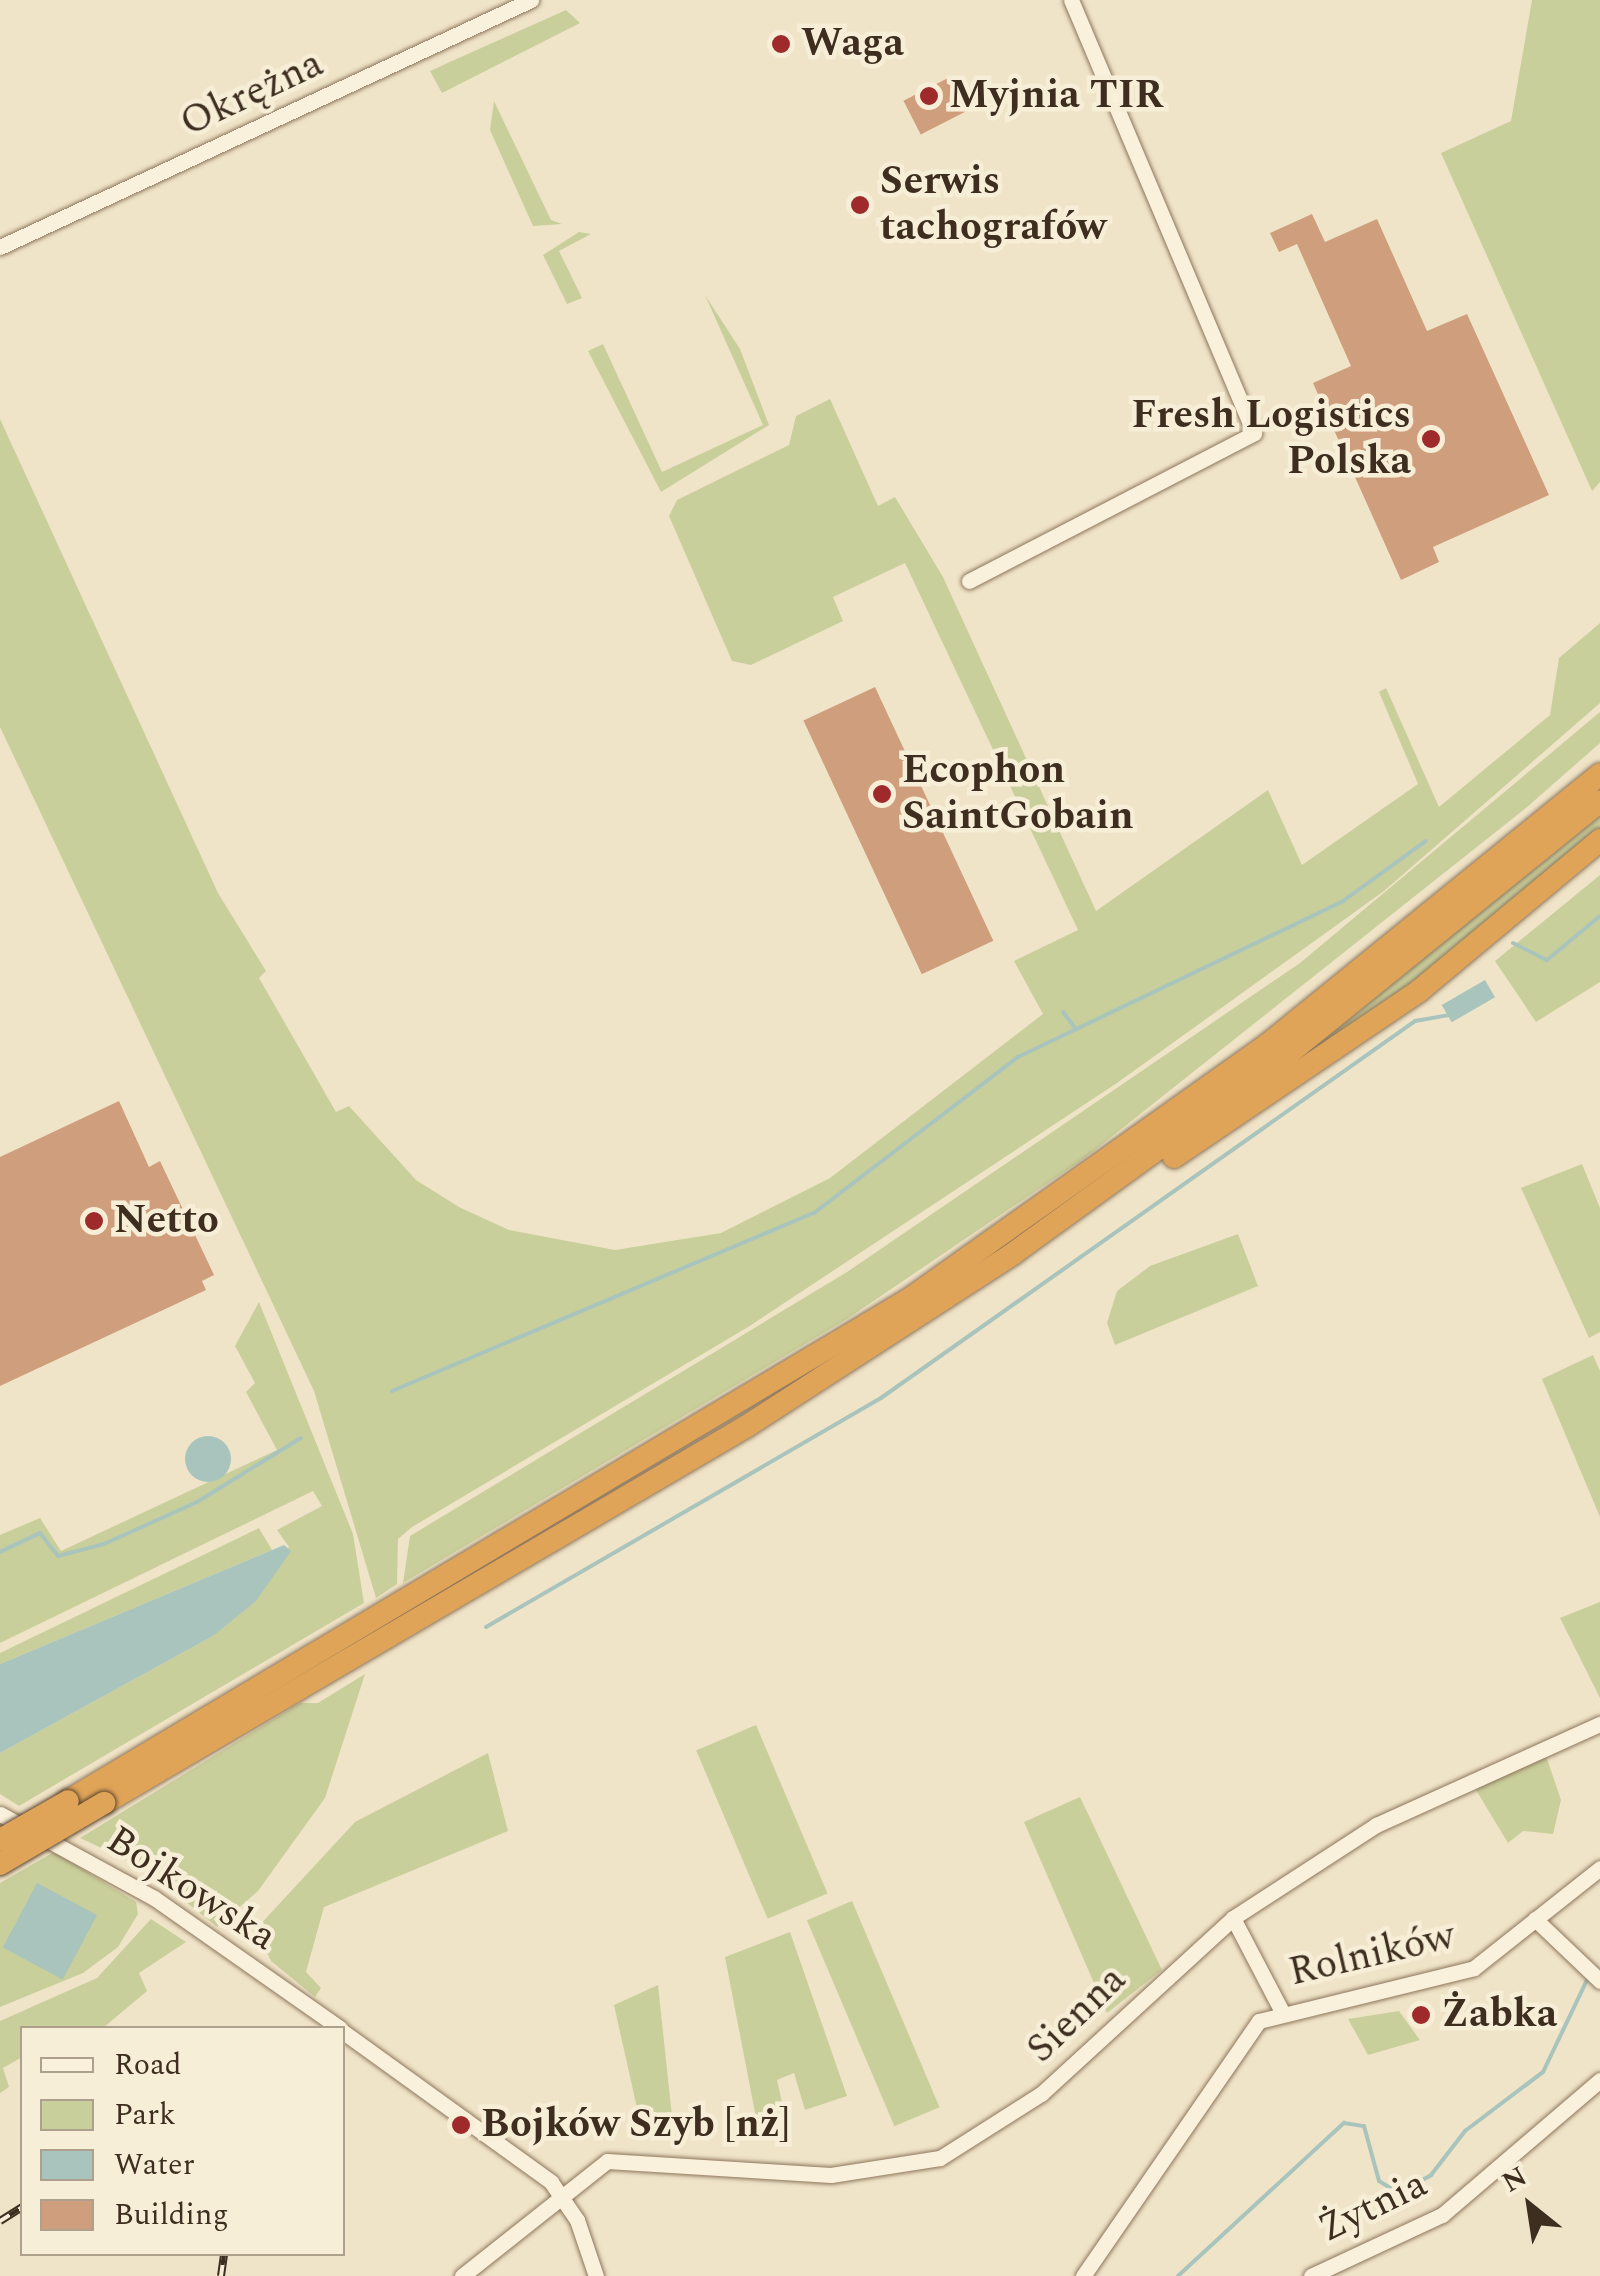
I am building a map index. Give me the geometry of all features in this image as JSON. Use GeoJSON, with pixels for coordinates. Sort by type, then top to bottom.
{"type":"FeatureCollection","features":[{"type":"Feature","properties":{"kind":"highway"},"geometry":{"type":"LineString","coordinates":[[0,1840],[769,1389],[1080,1183],[1560,810],[1600,772]]}},
{"type":"Feature","properties":{"kind":"highway"},"geometry":{"type":"LineString","coordinates":[[0,1864],[793,1398],[1064,1218],[1384,980],[1600,801]]}},
{"type":"Feature","properties":{"kind":"highway"},"geometry":{"type":"LineString","coordinates":[[1064,1218],[1129,1188],[1362,1033],[1600,840]]}},
{"type":"Feature","properties":{"kind":"highway"},"geometry":{"type":"LineString","coordinates":[[1572,864],[1600,850]]}},
{"type":"Feature","properties":{"kind":"street","name":"Okrężna"},"geometry":{"type":"LineString","coordinates":[[0,247],[531,0]]}},
{"type":"Feature","properties":{"kind":"street"},"geometry":{"type":"LineString","coordinates":[[969,580],[1254,433],[1071,0]]}},
{"type":"Feature","properties":{"kind":"street","name":"Sienna"},"geometry":{"type":"LineString","coordinates":[[462,2276],[566,2201],[595,2166],[639,2159],[831,2175],[924,2165],[1041,2094],[1229,1921],[1376,1825],[1600,1724]]}},
{"type":"Feature","properties":{"kind":"street","name":"Bojkowska"},"geometry":{"type":"LineString","coordinates":[[0,1814],[154,1898],[335,2026]]}},
{"type":"Feature","properties":{"kind":"street","name":"Rolników"},"geometry":{"type":"LineString","coordinates":[[1083,2276],[1241,2038],[1281,2010],[1474,1968],[1600,1868]]}},
{"type":"Feature","properties":{"kind":"street"},"geometry":{"type":"LineString","coordinates":[[1536,1919],[1594,1976]]}},
{"type":"Feature","properties":{"kind":"street"},"geometry":{"type":"LineString","coordinates":[[1229,1921],[1281,2010]]}},
{"type":"Feature","properties":{"kind":"street","name":"Bojkowska"},"geometry":{"type":"LineString","coordinates":[[345,2033],[566,2201]]}},
{"type":"Feature","properties":{"kind":"street","name":"Żytnia"},"geometry":{"type":"LineString","coordinates":[[1311,2276],[1442,2216],[1600,2080]]}},
{"type":"Feature","properties":{"kind":"street"},"geometry":{"type":"LineString","coordinates":[[566,2201],[596,2276]]}},
{"type":"Feature","properties":{"kind":"green space"},"geometry":{"type":"Polygon","coordinates":[[[1532,0],[1600,0],[1600,482],[1592,491],[1441,153],[1511,121],[1532,0]]]}},
{"type":"Feature","properties":{"kind":"green space"},"geometry":{"type":"Polygon","coordinates":[[[566,10],[580,23],[442,93],[430,71],[566,10]]]}},
{"type":"Feature","properties":{"kind":"green space"},"geometry":{"type":"Polygon","coordinates":[[[494,101],[551,220],[562,224],[533,226],[490,130],[494,101]]]}},
{"type":"Feature","properties":{"kind":"green space"},"geometry":{"type":"Polygon","coordinates":[[[579,232],[591,234],[559,251],[582,298],[567,304],[543,255],[579,232]]]}},
{"type":"Feature","properties":{"kind":"green space"},"geometry":{"type":"Polygon","coordinates":[[[705,295],[740,349],[769,425],[661,492],[588,351],[603,344],[662,472],[763,425],[705,295]]]}},
{"type":"Feature","properties":{"kind":"green space"},"geometry":{"type":"Polygon","coordinates":[[[830,399],[878,506],[895,497],[943,577],[1096,911],[1268,790],[1302,865],[1418,784],[1379,692],[1386,688],[1439,807],[1550,715],[1559,658],[1600,623],[1600,703],[1384,891],[1117,1083],[748,1327],[412,1527],[398,1539],[397,1584],[376,1598],[314,1391],[0,727],[0,419],[218,893],[266,971],[259,978],[336,1112],[349,1106],[416,1180],[459,1207],[509,1230],[615,1250],[721,1233],[830,1178],[1043,1014],[1014,961],[1078,930],[905,563],[833,597],[843,621],[751,665],[732,661],[669,516],[677,500],[789,445],[796,416],[830,399]]]}},
{"type":"Feature","properties":{"kind":"green space"},"geometry":{"type":"Polygon","coordinates":[[[1600,712],[1600,743],[1526,808],[1086,1157],[847,1319],[403,1583],[410,1536],[847,1272],[1300,963],[1600,712]]]}},
{"type":"Feature","properties":{"kind":"green space"},"geometry":{"type":"Polygon","coordinates":[[[1600,816],[1600,832],[1430,973],[1282,1073],[1600,816]]]}},
{"type":"Feature","properties":{"kind":"green space"},"geometry":{"type":"Polygon","coordinates":[[[1600,875],[1600,982],[1536,1022],[1495,961],[1600,875]]]}},
{"type":"Feature","properties":{"kind":"green space"},"geometry":{"type":"Polygon","coordinates":[[[1582,1164],[1600,1208],[1600,1332],[1589,1338],[1521,1188],[1582,1164]]]}},
{"type":"Feature","properties":{"kind":"green space"},"geometry":{"type":"Polygon","coordinates":[[[1238,1234],[1258,1286],[1115,1345],[1107,1323],[1117,1291],[1150,1266],[1238,1234]]]}},
{"type":"Feature","properties":{"kind":"green space"},"geometry":{"type":"Polygon","coordinates":[[[259,1302],[353,1534],[364,1603],[19,1806],[0,1794],[0,1753],[213,1636],[289,1547],[277,1530],[322,1506],[313,1491],[0,1643],[0,1535],[40,1518],[61,1551],[277,1450],[246,1392],[255,1383],[235,1346],[259,1302]]]}},
{"type":"Feature","properties":{"kind":"green space"},"geometry":{"type":"Polygon","coordinates":[[[1593,1355],[1600,1371],[1600,1517],[1542,1379],[1593,1355]]]}},
{"type":"Feature","properties":{"kind":"green space"},"geometry":{"type":"Polygon","coordinates":[[[259,1528],[272,1550],[0,1664],[0,1653],[259,1528]]]}},
{"type":"Feature","properties":{"kind":"green space"},"geometry":{"type":"Polygon","coordinates":[[[1600,1602],[1600,1698],[1560,1618],[1600,1602]]]}},
{"type":"Feature","properties":{"kind":"green space"},"geometry":{"type":"Polygon","coordinates":[[[365,1674],[325,1798],[258,1891],[217,1927],[144,1868],[80,1838],[300,1703],[318,1703],[365,1674]]]}},
{"type":"Feature","properties":{"kind":"green space"},"geometry":{"type":"Polygon","coordinates":[[[756,1725],[828,1893],[768,1919],[696,1750],[756,1725]]]}},
{"type":"Feature","properties":{"kind":"green space"},"geometry":{"type":"Polygon","coordinates":[[[488,1753],[508,1831],[324,1907],[306,1972],[321,1988],[315,1997],[271,1961],[256,1929],[355,1822],[488,1753]]]}},
{"type":"Feature","properties":{"kind":"green space"},"geometry":{"type":"Polygon","coordinates":[[[1545,1753],[1561,1800],[1553,1834],[1523,1831],[1508,1843],[1473,1785],[1545,1753]]]}},
{"type":"Feature","properties":{"kind":"green space"},"geometry":{"type":"Polygon","coordinates":[[[1080,1797],[1162,1970],[1107,2013],[1024,1822],[1080,1797]]]}},
{"type":"Feature","properties":{"kind":"green space"},"geometry":{"type":"Polygon","coordinates":[[[54,1852],[136,1902],[138,1914],[118,1947],[83,1973],[0,2007],[0,1883],[54,1852]]]}},
{"type":"Feature","properties":{"kind":"green space"},"geometry":{"type":"Polygon","coordinates":[[[852,1901],[940,2107],[894,2126],[807,1920],[852,1901]]]}},
{"type":"Feature","properties":{"kind":"green space"},"geometry":{"type":"Polygon","coordinates":[[[151,1919],[186,1942],[139,1973],[147,1991],[105,2026],[20,2026],[20,2058],[3,2068],[9,2087],[0,2093],[0,2021],[97,1978],[151,1919]]]}},
{"type":"Feature","properties":{"kind":"green space"},"geometry":{"type":"Polygon","coordinates":[[[790,1932],[847,2096],[805,2110],[794,2073],[777,2080],[784,2111],[757,2123],[725,1957],[790,1932]]]}},
{"type":"Feature","properties":{"kind":"green space"},"geometry":{"type":"Polygon","coordinates":[[[658,1985],[672,2116],[639,2117],[614,2005],[658,1985]]]}},
{"type":"Feature","properties":{"kind":"green space"},"geometry":{"type":"Polygon","coordinates":[[[1399,2011],[1420,2040],[1368,2055],[1348,2019],[1399,2011]]]}},
{"type":"Feature","properties":{"kind":"water"},"geometry":{"type":"Polygon","coordinates":[[[1485,980],[1495,997],[1452,1022],[1442,1005],[1485,980]]]}},
{"type":"Feature","properties":{"kind":"water"},"geometry":{"type":"Polygon","coordinates":[[[208,1436],[224,1443],[231,1459],[224,1475],[208,1482],[192,1475],[185,1459],[192,1443],[208,1436]]]}},
{"type":"Feature","properties":{"kind":"water"},"geometry":{"type":"Polygon","coordinates":[[[284,1545],[291,1551],[256,1601],[213,1636],[0,1753],[0,1664],[284,1545]]]}},
{"type":"Feature","properties":{"kind":"water"},"geometry":{"type":"Polygon","coordinates":[[[37,1883],[97,1915],[63,1979],[3,1947],[37,1883]]]}},
{"type":"Feature","properties":{"kind":"building"},"geometry":{"type":"Polygon","coordinates":[[[948,78],[965,112],[921,135],[903,101],[948,78]]]}},
{"type":"Feature","properties":{"kind":"building","name":"Fresh Logistics Polska"},"geometry":{"type":"Polygon","coordinates":[[[1312,214],[1325,242],[1377,219],[1427,331],[1467,314],[1549,495],[1433,547],[1439,562],[1401,580],[1313,383],[1351,366],[1297,244],[1279,252],[1270,233],[1312,214]]]}},
{"type":"Feature","properties":{"kind":"building","name":"Ecophon SaintGobain"},"geometry":{"type":"Polygon","coordinates":[[[875,687],[993,941],[922,974],[803,720],[875,687]]]}},
{"type":"Feature","properties":{"kind":"building","name":"Netto"},"geometry":{"type":"Polygon","coordinates":[[[119,1101],[149,1167],[160,1161],[214,1275],[202,1281],[206,1290],[0,1386],[0,1157],[119,1101]]]}},
{"type":"Feature","properties":{"kind":"waterway"},"geometry":{"type":"LineString","coordinates":[[392,1391],[814,1213],[1018,1057],[1343,901],[1426,841]]}},
{"type":"Feature","properties":{"kind":"waterway"},"geometry":{"type":"LineString","coordinates":[[1513,943],[1547,960],[1600,916]]}},
{"type":"Feature","properties":{"kind":"waterway"},"geometry":{"type":"LineString","coordinates":[[1063,1012],[1075,1028]]}},
{"type":"Feature","properties":{"kind":"waterway"},"geometry":{"type":"LineString","coordinates":[[486,1627],[881,1398],[1415,1021],[1448,1015]]}},
{"type":"Feature","properties":{"kind":"waterway"},"geometry":{"type":"LineString","coordinates":[[0,1552],[40,1533],[58,1556],[104,1544],[197,1502],[301,1438]]}},
{"type":"Feature","properties":{"kind":"waterway"},"geometry":{"type":"LineString","coordinates":[[1178,2276],[1344,2123],[1364,2126],[1379,2181],[1399,2193],[1431,2175],[1465,2131],[1543,2072],[1588,1978]]}},
{"type":"Feature","properties":{"kind":"railway"},"geometry":{"type":"LineString","coordinates":[[0,2221],[20,2208]]}},
{"type":"Feature","properties":{"kind":"railway"},"geometry":{"type":"LineString","coordinates":[[221,2276],[224,2256]]}},
{"type":"Feature","properties":{"kind":"place","name":"Waga"},"geometry":{"type":"Point","coordinates":[781,44]}},
{"type":"Feature","properties":{"kind":"place","name":"Myjnia TIR"},"geometry":{"type":"Point","coordinates":[929,96]}},
{"type":"Feature","properties":{"kind":"place","name":"Serwis tachografów"},"geometry":{"type":"Point","coordinates":[860,205]}},
{"type":"Feature","properties":{"kind":"place","name":"Fresh Logistics Polska"},"geometry":{"type":"Point","coordinates":[1431,439]}},
{"type":"Feature","properties":{"kind":"place","name":"Ecophon SaintGobain"},"geometry":{"type":"Point","coordinates":[882,794]}},
{"type":"Feature","properties":{"kind":"place","name":"Netto"},"geometry":{"type":"Point","coordinates":[94,1221]}},
{"type":"Feature","properties":{"kind":"place","name":"Żabka"},"geometry":{"type":"Point","coordinates":[1421,2015]}},
{"type":"Feature","properties":{"kind":"place","name":"Bojków Szyb [nż]"},"geometry":{"type":"Point","coordinates":[461,2125]}}]}
